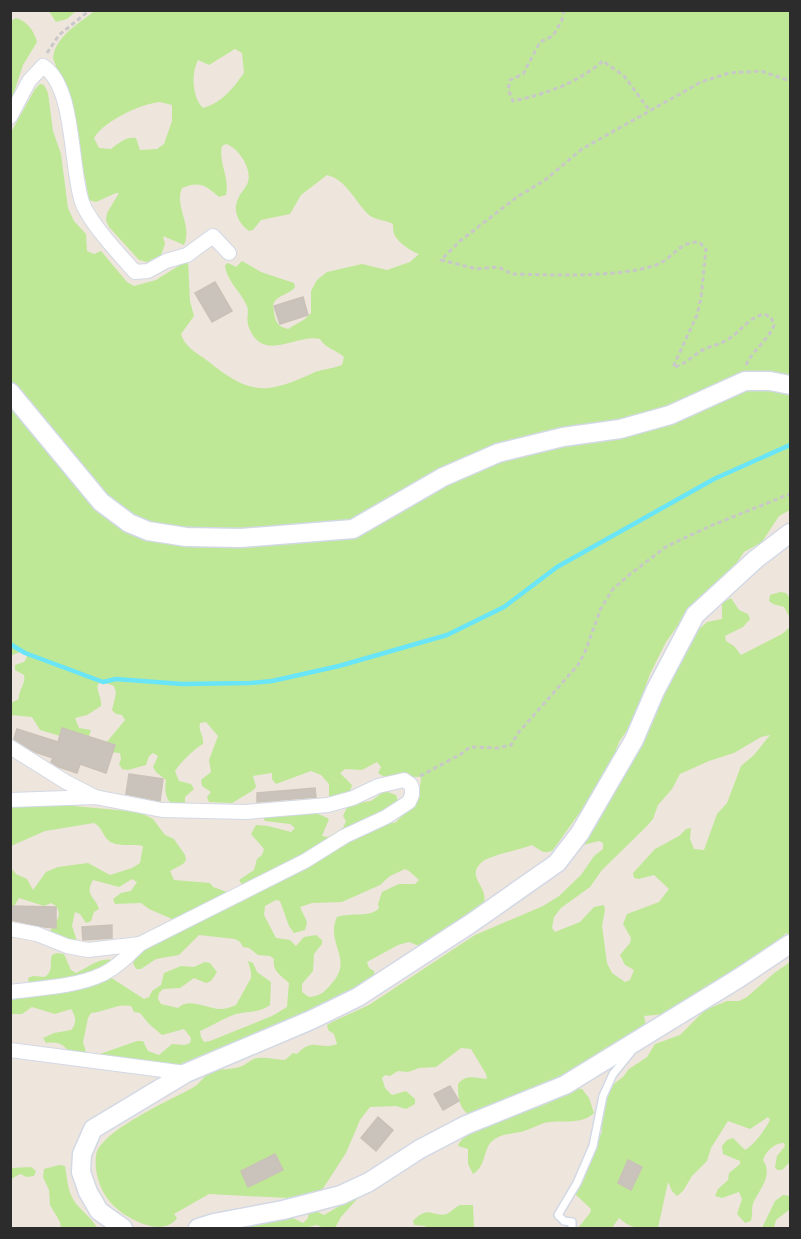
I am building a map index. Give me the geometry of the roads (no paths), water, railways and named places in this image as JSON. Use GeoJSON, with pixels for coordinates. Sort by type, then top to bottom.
{"type":"FeatureCollection","features":[{"type":"Feature","properties":{"kind":"street"},"geometry":{"type":"LineString","coordinates":[[10,117],[29,81],[43,66],[49,70],[66,103],[71,147],[82,203],[103,234],[135,272],[148,271],[166,261],[187,255],[213,236],[229,253]]}},
{"type":"Feature","properties":{"kind":"street"},"geometry":{"type":"LineString","coordinates":[[10,392],[101,502],[129,523],[148,531],[186,537],[241,538],[353,529],[443,477],[498,453],[563,437],[630,426],[670,415],[745,381],[770,381],[790,385]]}},
{"type":"Feature","properties":{"kind":"street"},"geometry":{"type":"LineString","coordinates":[[123,1228],[99,1211],[81,1172],[82,1154],[93,1129],[186,1073],[311,1020],[358,997],[470,924],[557,863],[580,833],[634,740],[655,691],[695,615],[756,559],[790,533]]}},
{"type":"Feature","properties":{"kind":"street"},"geometry":{"type":"LineString","coordinates":[[10,747],[66,782],[94,796]]}},
{"type":"Feature","properties":{"kind":"street"},"geometry":{"type":"LineString","coordinates":[[10,800],[94,796],[162,810],[246,812],[328,805],[353,798],[378,786],[404,780],[410,784],[412,795],[409,802],[386,817],[345,836],[304,861],[140,944],[120,963],[103,974],[65,985],[10,992]]}},
{"type":"Feature","properties":{"kind":"street"},"geometry":{"type":"LineString","coordinates":[[10,929],[37,934],[67,946],[88,950],[140,944]]}},
{"type":"Feature","properties":{"kind":"street"},"geometry":{"type":"LineString","coordinates":[[198,1228],[283,1210],[341,1194],[380,1175],[420,1149],[466,1125],[565,1085],[740,978],[790,944]]}},
{"type":"Feature","properties":{"kind":"street"},"geometry":{"type":"LineString","coordinates":[[10,1050],[186,1073]]}},
{"type":"Feature","properties":{"kind":"lane"},"geometry":{"type":"LineString","coordinates":[[572,1228],[572,1222],[564,1221],[558,1215],[577,1183],[593,1146],[603,1096],[613,1074],[643,1038]]}},
{"type":"Feature","properties":{"kind":"waterway"},"geometry":{"type":"LineString","coordinates":[[10,644],[25,653],[103,682],[116,679],[182,684],[250,683],[272,681],[339,666],[447,635],[504,607],[557,567],[714,479],[790,445]]}}]}
